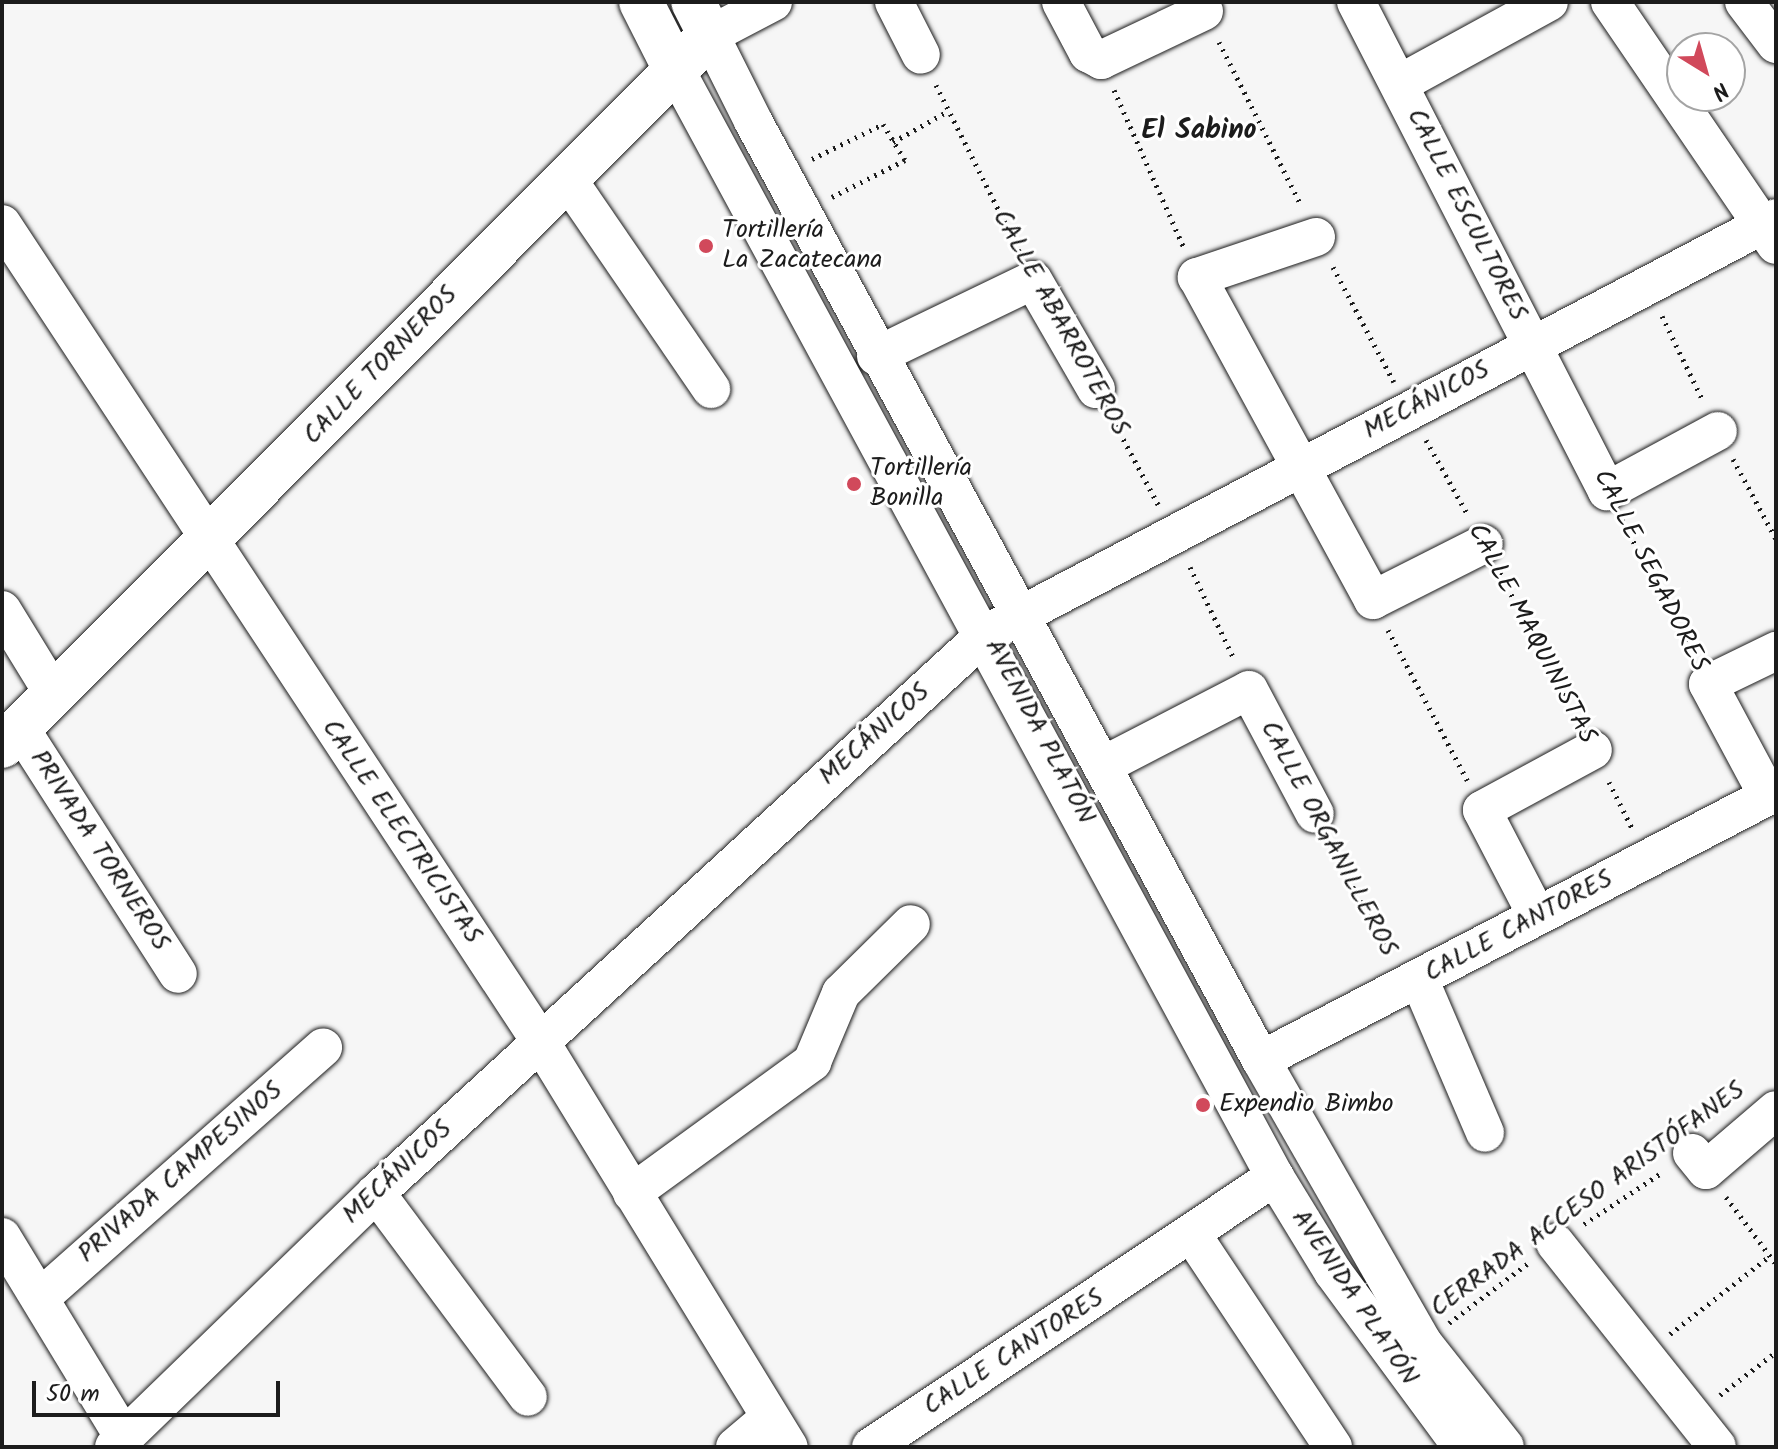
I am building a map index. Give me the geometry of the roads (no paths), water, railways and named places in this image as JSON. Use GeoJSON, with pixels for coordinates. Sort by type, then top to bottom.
{"type":"FeatureCollection","features":[{"type":"Feature","properties":{"kind":"street","name":"AVENIDA PLATÓN"},"geometry":{"type":"LineString","coordinates":[[641,2],[987,633],[1275,1177],[1333,1272],[1462,1447]]}},
{"type":"Feature","properties":{"kind":"street","name":"CALLE TORNEROS"},"geometry":{"type":"LineString","coordinates":[[11,737],[207,544],[674,67],[702,18],[773,2]]}},
{"type":"Feature","properties":{"kind":"street"},"geometry":{"type":"LineString","coordinates":[[894,2],[921,55]]}},
{"type":"Feature","properties":{"kind":"street"},"geometry":{"type":"LineString","coordinates":[[1061,2],[1088,53],[1101,60],[1204,11]]}},
{"type":"Feature","properties":{"kind":"street","name":"CALLE ESCULTORES"},"geometry":{"type":"LineString","coordinates":[[1356,2],[1533,346]]}},
{"type":"Feature","properties":{"kind":"street","name":"CALLE ESCULTORES"},"geometry":{"type":"LineString","coordinates":[[1399,84],[1549,2]]}},
{"type":"Feature","properties":{"kind":"street"},"geometry":{"type":"LineString","coordinates":[[1610,2],[1772,229]]}},
{"type":"Feature","properties":{"kind":"street"},"geometry":{"type":"LineString","coordinates":[[1744,2],[1776,44]]}},
{"type":"Feature","properties":{"kind":"street","name":"AVENIDA PLATÓN"},"geometry":{"type":"LineString","coordinates":[[702,18],[876,356],[1104,765],[1261,1060],[1423,1343],[1505,1447]]}},
{"type":"Feature","properties":{"kind":"street"},"geometry":{"type":"LineString","coordinates":[[566,177],[711,389]]}},
{"type":"Feature","properties":{"kind":"street","name":"CALLE ELECTRICISTAS"},"geometry":{"type":"LineString","coordinates":[[2,224],[207,544],[540,1041],[778,1433]]}},
{"type":"Feature","properties":{"kind":"street","name":"MECÁNICOS"},"geometry":{"type":"LineString","coordinates":[[119,1443],[376,1193],[987,633],[1533,346],[1772,229]]}},
{"type":"Feature","properties":{"kind":"street"},"geometry":{"type":"LineString","coordinates":[[1316,237],[1197,277],[1373,600],[1484,544]]}},
{"type":"Feature","properties":{"kind":"street","name":"CALLE ABARROTEROS"},"geometry":{"type":"LineString","coordinates":[[876,356],[1033,280],[1096,389]]}},
{"type":"Feature","properties":{"kind":"street","name":"CALLE SEGADORES"},"geometry":{"type":"LineString","coordinates":[[1533,346],[1607,491],[1718,431]]}},
{"type":"Feature","properties":{"kind":"street"},"geometry":{"type":"LineString","coordinates":[[2,610],[54,695]]}},
{"type":"Feature","properties":{"kind":"street","name":"CALLE SEGADORES"},"geometry":{"type":"LineString","coordinates":[[1772,794],[1708,684],[1776,651]]}},
{"type":"Feature","properties":{"kind":"street","name":"CALLE ORGANILLEROS"},"geometry":{"type":"LineString","coordinates":[[1104,765],[1249,690],[1315,814]]}},
{"type":"Feature","properties":{"kind":"street","name":"PRIVADA TORNEROS"},"geometry":{"type":"LineString","coordinates":[[11,737],[178,974]]}},
{"type":"Feature","properties":{"kind":"street"},"geometry":{"type":"LineString","coordinates":[[1535,912],[1482,810],[1593,750]]}},
{"type":"Feature","properties":{"kind":"street","name":"CALLE CANTORES"},"geometry":{"type":"LineString","coordinates":[[1261,1060],[1413,985],[1535,912],[1648,860],[1772,794]]}},
{"type":"Feature","properties":{"kind":"street"},"geometry":{"type":"LineString","coordinates":[[632,1193],[812,1062],[841,993],[911,924]]}},
{"type":"Feature","properties":{"kind":"street"},"geometry":{"type":"LineString","coordinates":[[1413,985],[1485,1133]]}},
{"type":"Feature","properties":{"kind":"street","name":"PRIVADA CAMPESINOS"},"geometry":{"type":"LineString","coordinates":[[40,1298],[323,1048]]}},
{"type":"Feature","properties":{"kind":"street"},"geometry":{"type":"LineString","coordinates":[[1699,1162],[1776,1110]]}},
{"type":"Feature","properties":{"kind":"street","name":"CALLE CANTORES"},"geometry":{"type":"LineString","coordinates":[[871,1447],[1193,1236],[1275,1177]]}},
{"type":"Feature","properties":{"kind":"street"},"geometry":{"type":"LineString","coordinates":[[376,1193],[528,1397]]}},
{"type":"Feature","properties":{"kind":"street"},"geometry":{"type":"LineString","coordinates":[[1193,1236],[1333,1447]]}},
{"type":"Feature","properties":{"kind":"street"},"geometry":{"type":"LineString","coordinates":[[2,1237],[40,1298],[119,1443]]}},
{"type":"Feature","properties":{"kind":"street"},"geometry":{"type":"LineString","coordinates":[[1568,1256],[1717,1447]]}},
{"type":"Feature","properties":{"kind":"street"},"geometry":{"type":"LineString","coordinates":[[735,1447],[778,1433]]}},
{"type":"Feature","properties":{"kind":"place","name":"Tortillería La Zacatecana"},"geometry":{"type":"Point","coordinates":[706,246]}},
{"type":"Feature","properties":{"kind":"place","name":"Tortillería Bonilla"},"geometry":{"type":"Point","coordinates":[854,484]}},
{"type":"Feature","properties":{"kind":"place","name":"Expendio Bimbo"},"geometry":{"type":"Point","coordinates":[1203,1105]}},
{"type":"Feature","properties":{"kind":"district","name":"El Sabino"},"geometry":{"type":"Point","coordinates":[1199,131]}}]}
